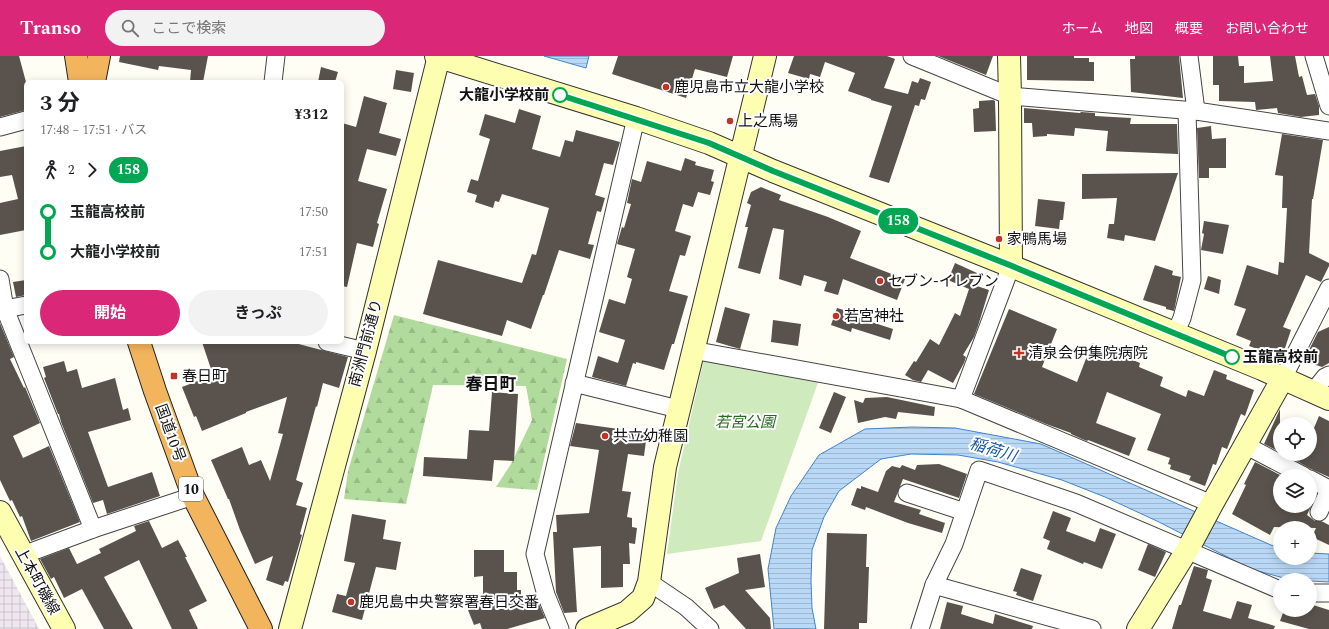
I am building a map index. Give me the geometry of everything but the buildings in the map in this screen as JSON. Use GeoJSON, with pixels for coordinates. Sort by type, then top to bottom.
{"type":"FeatureCollection","features":[{"type":"Feature","properties":{"kind":"highway"},"geometry":{"type":"LineString","coordinates":[[76,56],[80,80]]}},
{"type":"Feature","properties":{"kind":"highway"},"geometry":{"type":"LineString","coordinates":[[94,80],[99,56]]}},
{"type":"Feature","properties":{"kind":"highway","name":"国道10号"},"geometry":{"type":"LineString","coordinates":[[140,344],[193,496],[261,629]]}},
{"type":"Feature","properties":{"kind":"street"},"geometry":{"type":"LineString","coordinates":[[274,80],[276,56]]}},
{"type":"Feature","properties":{"kind":"street"},"geometry":{"type":"LineString","coordinates":[[438,56],[636,118],[709,143],[740,157],[1012,266],[1283,378],[1321,396],[1325,377],[1329,375]]}},
{"type":"Feature","properties":{"kind":"street","name":"南洲門前通り"},"geometry":{"type":"LineString","coordinates":[[290,629],[365,351],[438,56]]}},
{"type":"Feature","properties":{"kind":"street"},"geometry":{"type":"LineString","coordinates":[[586,629],[627,612],[643,598],[649,582],[665,466],[692,350],[765,56]]}},
{"type":"Feature","properties":{"kind":"street"},"geometry":{"type":"LineString","coordinates":[[912,56],[1010,96],[1192,111],[1329,131]]}},
{"type":"Feature","properties":{"kind":"street"},"geometry":{"type":"LineString","coordinates":[[961,399],[1012,266],[1009,56]]}},
{"type":"Feature","properties":{"kind":"street"},"geometry":{"type":"LineString","coordinates":[[1175,334],[1182,318],[1192,280],[1192,111],[1189,56]]}},
{"type":"Feature","properties":{"kind":"street"},"geometry":{"type":"LineString","coordinates":[[1314,56],[1329,106]]}},
{"type":"Feature","properties":{"kind":"street"},"geometry":{"type":"LineString","coordinates":[[560,629],[546,595],[535,554],[636,118]]}},
{"type":"Feature","properties":{"kind":"street"},"geometry":{"type":"LineString","coordinates":[[0,127],[24,121]]}},
{"type":"Feature","properties":{"kind":"street"},"geometry":{"type":"LineString","coordinates":[[0,279],[3,310],[93,529]]}},
{"type":"Feature","properties":{"kind":"street"},"geometry":{"type":"LineString","coordinates":[[1138,629],[1188,549],[1211,505],[1283,378],[1329,288]]}},
{"type":"Feature","properties":{"kind":"street"},"geometry":{"type":"LineString","coordinates":[[3,310],[24,305]]}},
{"type":"Feature","properties":{"kind":"street"},"geometry":{"type":"LineString","coordinates":[[335,344],[365,351]]}},
{"type":"Feature","properties":{"kind":"street"},"geometry":{"type":"LineString","coordinates":[[692,350],[961,399],[1211,505]]}},
{"type":"Feature","properties":{"kind":"street"},"geometry":{"type":"LineString","coordinates":[[574,383],[678,409]]}},
{"type":"Feature","properties":{"kind":"street"},"geometry":{"type":"LineString","coordinates":[[1245,445],[1291,469]]}},
{"type":"Feature","properties":{"kind":"street"},"geometry":{"type":"LineString","coordinates":[[920,629],[934,586],[954,544],[979,470],[1076,503],[1188,549],[1273,587]]}},
{"type":"Feature","properties":{"kind":"street"},"geometry":{"type":"LineString","coordinates":[[1317,483],[1329,489],[1319,512]]}},
{"type":"Feature","properties":{"kind":"street"},"geometry":{"type":"LineString","coordinates":[[907,493],[965,512]]}},
{"type":"Feature","properties":{"kind":"street"},"geometry":{"type":"LineString","coordinates":[[23,555],[93,529],[193,496]]}},
{"type":"Feature","properties":{"kind":"street","name":"上本町磯線"},"geometry":{"type":"LineString","coordinates":[[0,512],[64,629]]}},
{"type":"Feature","properties":{"kind":"street"},"geometry":{"type":"LineString","coordinates":[[649,582],[686,607],[710,629]]}},
{"type":"Feature","properties":{"kind":"street"},"geometry":{"type":"LineString","coordinates":[[934,586],[1092,629]]}},
{"type":"Feature","properties":{"kind":"street"},"geometry":{"type":"LineString","coordinates":[[1317,593],[1329,593]]}},
{"type":"Feature","properties":{"kind":"shaded area"},"geometry":{"type":"Polygon","coordinates":[[[0,556],[39,629],[0,629],[0,556]]]}},
{"type":"Feature","properties":{"kind":"green space"},"geometry":{"type":"Polygon","coordinates":[[[394,315],[567,359],[537,490],[496,487],[511,464],[532,420],[526,386],[433,385],[406,504],[344,499],[348,471],[394,315]]]}},
{"type":"Feature","properties":{"kind":"green space","name":"若宮公園"},"geometry":{"type":"Polygon","coordinates":[[[704,359],[819,380],[761,541],[667,554],[678,473],[704,359]]]}},
{"type":"Feature","properties":{"kind":"water"},"geometry":{"type":"Polygon","coordinates":[[[544,56],[589,56],[586,68],[544,56]]]}},
{"type":"Feature","properties":{"kind":"water","name":"稲荷川"},"geometry":{"type":"Polygon","coordinates":[[[912,427],[955,428],[1041,444],[1273,546],[1273,565],[1317,565],[1317,553],[1329,554],[1329,582],[1317,581],[1317,573],[1273,573],[1273,575],[1251,569],[1159,522],[1105,497],[1062,480],[998,462],[958,455],[911,454],[881,459],[839,491],[824,517],[812,550],[812,608],[816,629],[774,629],[768,569],[776,528],[791,496],[819,455],[865,429],[912,427]]]}},
{"type":"Feature","properties":{"kind":"bus line","name":"158"},"geometry":{"type":"LineString","coordinates":[[560,95],[636,118],[709,143],[773,171],[1012,266],[1232,357]]}},
{"type":"Feature","properties":{"kind":"place","name":"鹿児島市立大龍小学校"},"geometry":{"type":"Point","coordinates":[666,87]}},
{"type":"Feature","properties":{"kind":"place","name":"大龍小学校前"},"geometry":{"type":"Point","coordinates":[560,95]}},
{"type":"Feature","properties":{"kind":"place","name":"上之馬場"},"geometry":{"type":"Point","coordinates":[730,121]}},
{"type":"Feature","properties":{"kind":"place","name":"家鴨馬場"},"geometry":{"type":"Point","coordinates":[999,239]}},
{"type":"Feature","properties":{"kind":"place","name":"セブン-イレブン"},"geometry":{"type":"Point","coordinates":[880,281]}},
{"type":"Feature","properties":{"kind":"place","name":"若宮神社"},"geometry":{"type":"Point","coordinates":[836,316]}},
{"type":"Feature","properties":{"kind":"place","name":"清泉会伊集院病院"},"geometry":{"type":"Point","coordinates":[1019,353]}},
{"type":"Feature","properties":{"kind":"place","name":"玉龍高校前"},"geometry":{"type":"Point","coordinates":[1232,357]}},
{"type":"Feature","properties":{"kind":"place","name":"春日町"},"geometry":{"type":"Point","coordinates":[174,376]}},
{"type":"Feature","properties":{"kind":"place","name":"共立幼稚園"},"geometry":{"type":"Point","coordinates":[605,436]}},
{"type":"Feature","properties":{"kind":"place","name":"鹿児島中央警察署春日交番"},"geometry":{"type":"Point","coordinates":[351,602]}},
{"type":"Feature","properties":{"kind":"district","name":"春日町"},"geometry":{"type":"Point","coordinates":[491,385]}}]}
